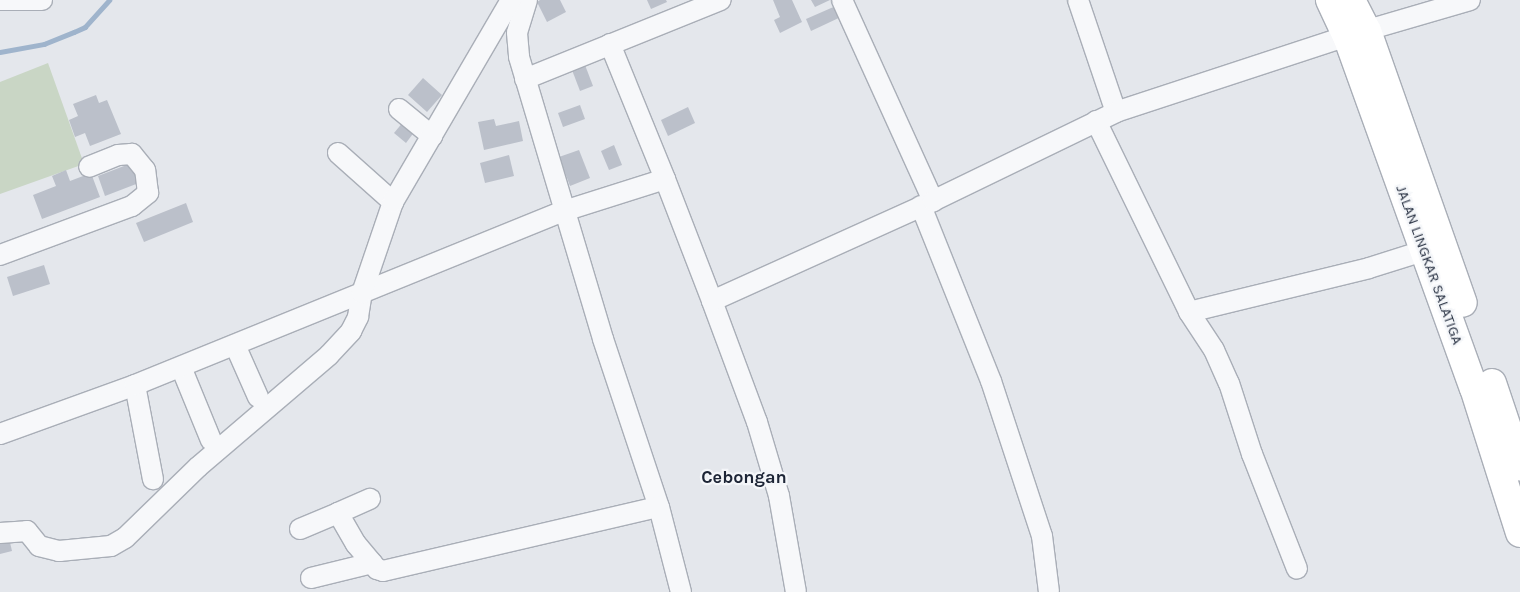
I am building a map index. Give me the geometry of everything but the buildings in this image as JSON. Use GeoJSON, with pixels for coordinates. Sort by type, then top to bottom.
{"type":"FeatureCollection","features":[{"type":"Feature","properties":{"kind":"highway","name":"JALAN LINGKAR SALATIGA"},"geometry":{"type":"LineString","coordinates":[[1330,0],[1357,33],[1520,466]]}},
{"type":"Feature","properties":{"kind":"highway","name":"JALAN LINGKAR SALATIGA"},"geometry":{"type":"LineString","coordinates":[[1351,0],[1357,33],[1423,251],[1474,388],[1520,532]]}},
{"type":"Feature","properties":{"kind":"street"},"geometry":{"type":"LineString","coordinates":[[0,0],[42,0]]}},
{"type":"Feature","properties":{"kind":"street"},"geometry":{"type":"LineString","coordinates":[[0,533],[27,531],[39,546],[59,551],[100,548],[125,538],[198,467],[329,355],[351,331],[358,317],[362,293],[393,202],[511,0]]}},
{"type":"Feature","properties":{"kind":"street"},"geometry":{"type":"LineString","coordinates":[[527,0],[517,33],[526,79],[564,211],[659,506],[681,592]]}},
{"type":"Feature","properties":{"kind":"street"},"geometry":{"type":"LineString","coordinates":[[526,79],[721,0]]}},
{"type":"Feature","properties":{"kind":"street"},"geometry":{"type":"LineString","coordinates":[[842,0],[927,204],[991,381],[1042,536],[1049,592]]}},
{"type":"Feature","properties":{"kind":"street"},"geometry":{"type":"LineString","coordinates":[[1078,0],[1116,112]]}},
{"type":"Feature","properties":{"kind":"street"},"geometry":{"type":"LineString","coordinates":[[712,301],[927,204],[1116,112],[1357,33],[1470,0]]}},
{"type":"Feature","properties":{"kind":"street"},"geometry":{"type":"LineString","coordinates":[[610,44],[665,179],[757,422],[774,480],[796,592]]}},
{"type":"Feature","properties":{"kind":"street"},"geometry":{"type":"LineString","coordinates":[[399,109],[432,136]]}},
{"type":"Feature","properties":{"kind":"street"},"geometry":{"type":"LineString","coordinates":[[1096,121],[1189,312],[1214,350],[1230,383],[1252,454],[1297,569]]}},
{"type":"Feature","properties":{"kind":"street"},"geometry":{"type":"LineString","coordinates":[[338,153],[393,202]]}},
{"type":"Feature","properties":{"kind":"street"},"geometry":{"type":"LineString","coordinates":[[0,255],[132,206],[148,194],[145,170],[132,154],[118,155],[89,167]]}},
{"type":"Feature","properties":{"kind":"street"},"geometry":{"type":"LineString","coordinates":[[2,428],[135,385],[564,211],[665,179]]}},
{"type":"Feature","properties":{"kind":"street"},"geometry":{"type":"LineString","coordinates":[[1189,312],[1370,268],[1423,251]]}},
{"type":"Feature","properties":{"kind":"street"},"geometry":{"type":"LineString","coordinates":[[235,345],[258,396]]}},
{"type":"Feature","properties":{"kind":"street"},"geometry":{"type":"LineString","coordinates":[[181,367],[211,440]]}},
{"type":"Feature","properties":{"kind":"street"},"geometry":{"type":"LineString","coordinates":[[135,385],[153,480]]}},
{"type":"Feature","properties":{"kind":"street"},"geometry":{"type":"LineString","coordinates":[[300,529],[370,499]]}},
{"type":"Feature","properties":{"kind":"street"},"geometry":{"type":"LineString","coordinates":[[338,513],[356,544],[372,563],[383,572],[659,506]]}},
{"type":"Feature","properties":{"kind":"street"},"geometry":{"type":"LineString","coordinates":[[311,578],[372,563]]}},
{"type":"Feature","properties":{"kind":"green space"},"geometry":{"type":"Polygon","coordinates":[[[48,63],[84,164],[0,194],[0,82],[48,63]]]}},
{"type":"Feature","properties":{"kind":"waterway"},"geometry":{"type":"LineString","coordinates":[[0,52],[44,44],[85,27],[109,0]]}},
{"type":"Feature","properties":{"kind":"district","name":"Cebongan"},"geometry":{"type":"Point","coordinates":[744,477]}}]}
